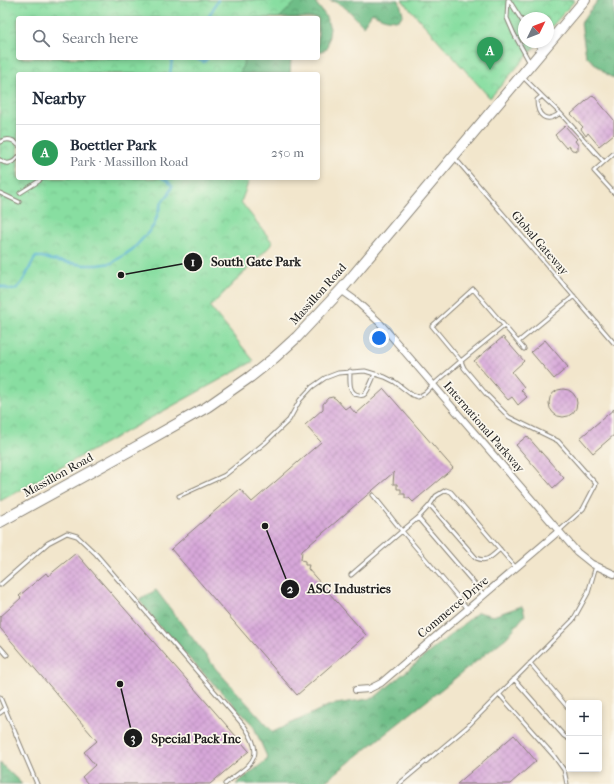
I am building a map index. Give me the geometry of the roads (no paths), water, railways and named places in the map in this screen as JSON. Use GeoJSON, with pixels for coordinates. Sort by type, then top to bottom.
{"type":"FeatureCollection","features":[{"type":"Feature","properties":{"kind":"main road","name":"Massillon Road"},"geometry":{"type":"LineString","coordinates":[[0,522],[218,400],[274,358],[307,327],[341,290],[584,0]]}},
{"type":"Feature","properties":{"kind":"street","name":"International Parkway"},"geometry":{"type":"LineString","coordinates":[[341,290],[355,300],[379,322],[577,552],[596,566],[614,574]]}},
{"type":"Feature","properties":{"kind":"street","name":"Commerce Drive"},"geometry":{"type":"LineString","coordinates":[[356,690],[369,689],[381,683],[558,531]]}},
{"type":"Feature","properties":{"kind":"lane"},"geometry":{"type":"LineString","coordinates":[[509,0],[518,14]]}},
{"type":"Feature","properties":{"kind":"lane"},"geometry":{"type":"LineString","coordinates":[[509,0],[507,18],[531,64]]}},
{"type":"Feature","properties":{"kind":"lane"},"geometry":{"type":"LineString","coordinates":[[521,75],[560,113],[604,162]]}},
{"type":"Feature","properties":{"kind":"lane"},"geometry":{"type":"LineString","coordinates":[[542,96],[537,100],[537,109],[541,116],[547,118],[554,117],[560,113]]}},
{"type":"Feature","properties":{"kind":"lane"},"geometry":{"type":"LineString","coordinates":[[0,142],[8,139],[16,143]]}},
{"type":"Feature","properties":{"kind":"lane"},"geometry":{"type":"LineString","coordinates":[[614,153],[594,171],[614,194]]}},
{"type":"Feature","properties":{"kind":"lane","name":"Global Gateway"},"geometry":{"type":"LineString","coordinates":[[453,156],[614,343]]}},
{"type":"Feature","properties":{"kind":"lane"},"geometry":{"type":"LineString","coordinates":[[0,160],[10,163],[16,160]]}},
{"type":"Feature","properties":{"kind":"lane"},"geometry":{"type":"LineString","coordinates":[[20,193],[40,180]]}},
{"type":"Feature","properties":{"kind":"lane"},"geometry":{"type":"LineString","coordinates":[[0,193],[19,202]]}},
{"type":"Feature","properties":{"kind":"lane"},"geometry":{"type":"LineString","coordinates":[[524,349],[473,289],[432,326],[486,394],[510,417],[558,441],[596,484],[583,509],[558,531]]}},
{"type":"Feature","properties":{"kind":"lane"},"geometry":{"type":"LineString","coordinates":[[518,342],[574,296]]}},
{"type":"Feature","properties":{"kind":"lane"},"geometry":{"type":"LineString","coordinates":[[179,496],[225,475],[266,442],[289,420],[300,400],[312,387],[325,378],[338,373],[350,372],[374,374],[395,382],[412,395],[418,397],[425,393],[504,326]]}},
{"type":"Feature","properties":{"kind":"lane"},"geometry":{"type":"LineString","coordinates":[[350,372],[352,392],[362,396],[366,393],[374,374]]}},
{"type":"Feature","properties":{"kind":"lane"},"geometry":{"type":"LineString","coordinates":[[351,575],[418,518],[441,492],[446,490],[451,492],[516,568]]}},
{"type":"Feature","properties":{"kind":"lane"},"geometry":{"type":"LineString","coordinates":[[373,495],[468,609]]}},
{"type":"Feature","properties":{"kind":"lane"},"geometry":{"type":"LineString","coordinates":[[430,505],[476,558],[481,561],[485,561],[500,549]]}},
{"type":"Feature","properties":{"kind":"lane"},"geometry":{"type":"LineString","coordinates":[[418,518],[484,595]]}},
{"type":"Feature","properties":{"kind":"lane"},"geometry":{"type":"LineString","coordinates":[[0,585],[48,543],[67,533],[77,536],[96,554],[252,738],[256,752],[255,756],[251,762],[225,784]]}},
{"type":"Feature","properties":{"kind":"lane"},"geometry":{"type":"LineString","coordinates":[[399,784],[467,727],[573,620],[588,593],[596,566]]}},
{"type":"Feature","properties":{"kind":"lane"},"geometry":{"type":"LineString","coordinates":[[0,647],[7,655]]}},
{"type":"Feature","properties":{"kind":"lane"},"geometry":{"type":"LineString","coordinates":[[530,663],[566,705]]}},
{"type":"Feature","properties":{"kind":"lane"},"geometry":{"type":"LineString","coordinates":[[514,679],[566,738]]}},
{"type":"Feature","properties":{"kind":"lane"},"geometry":{"type":"LineString","coordinates":[[499,694],[554,756],[564,770],[567,784]]}},
{"type":"Feature","properties":{"kind":"lane"},"geometry":{"type":"LineString","coordinates":[[0,697],[37,784]]}},
{"type":"Feature","properties":{"kind":"lane"},"geometry":{"type":"LineString","coordinates":[[0,713],[5,709]]}},
{"type":"Feature","properties":{"kind":"waterway"},"geometry":{"type":"LineString","coordinates":[[209,16],[218,0]]}},
{"type":"Feature","properties":{"kind":"waterway"},"geometry":{"type":"LineString","coordinates":[[170,72],[172,60]]}},
{"type":"Feature","properties":{"kind":"waterway"},"geometry":{"type":"LineString","coordinates":[[200,60],[204,62],[206,60]]}},
{"type":"Feature","properties":{"kind":"waterway"},"geometry":{"type":"LineString","coordinates":[[0,286],[11,290],[20,286],[36,257],[84,265],[112,263],[133,249],[154,225],[161,204],[168,196],[172,186],[166,180]]}},
{"type":"Feature","properties":{"kind":"place","name":"Boettler Park"},"geometry":{"type":"Point","coordinates":[490,70]}},
{"type":"Feature","properties":{"kind":"place","name":"South Gate Park"},"geometry":{"type":"Point","coordinates":[121,275]}},
{"type":"Feature","properties":{"kind":"place","name":"ASC Industries"},"geometry":{"type":"Point","coordinates":[265,526]}},
{"type":"Feature","properties":{"kind":"place","name":"Special Pack Inc"},"geometry":{"type":"Point","coordinates":[120,684]}}]}
